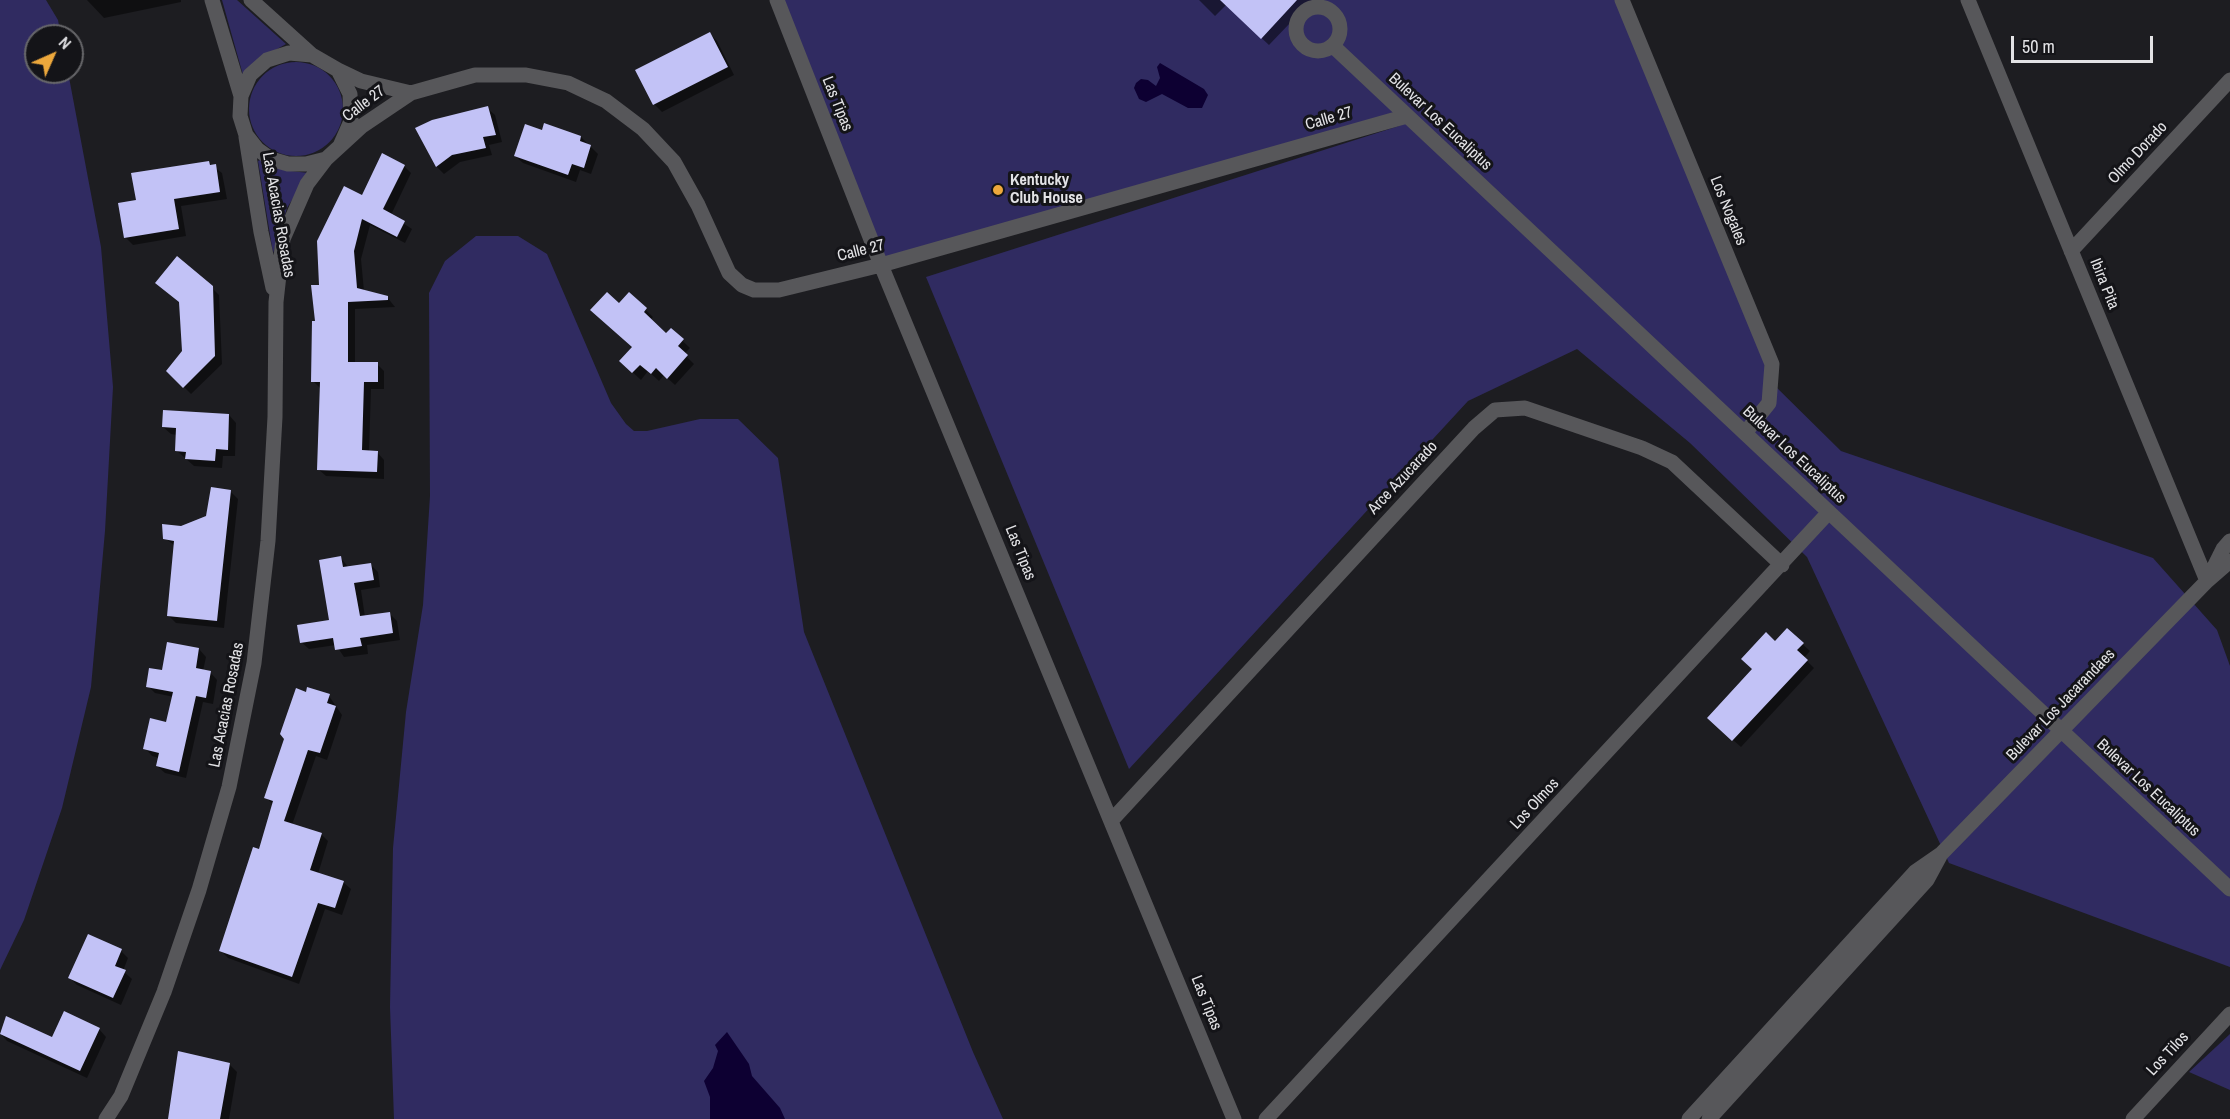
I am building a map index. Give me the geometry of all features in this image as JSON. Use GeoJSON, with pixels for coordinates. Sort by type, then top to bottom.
{"type":"FeatureCollection","features":[{"type":"Feature","properties":{"kind":"street"},"geometry":{"type":"LineString","coordinates":[[212,0],[241,96],[240,116],[246,135],[257,149],[271,159],[288,164],[306,164],[326,159],[340,146],[351,121],[350,94],[338,70],[312,55],[251,0]]}},
{"type":"Feature","properties":{"kind":"street","name":"Las Tipas"},"geometry":{"type":"LineString","coordinates":[[777,0],[881,265],[1234,1119]]}},
{"type":"Feature","properties":{"kind":"street","name":"Los Nogales"},"geometry":{"type":"LineString","coordinates":[[1622,0],[1772,364],[1769,403],[1745,433]]}},
{"type":"Feature","properties":{"kind":"street","name":"Ibira Pita"},"geometry":{"type":"LineString","coordinates":[[1968,0],[2207,581]]}},
{"type":"Feature","properties":{"kind":"street","name":"Bulevar Los Eucaliptus"},"geometry":{"type":"LineString","coordinates":[[1333,46],[2230,890]]}},
{"type":"Feature","properties":{"kind":"street"},"geometry":{"type":"LineString","coordinates":[[241,96],[250,75],[267,60],[289,53],[312,55]]}},
{"type":"Feature","properties":{"kind":"street","name":"Calle 27"},"geometry":{"type":"LineString","coordinates":[[338,70],[361,81],[411,93]]}},
{"type":"Feature","properties":{"kind":"street","name":"Calle 27"},"geometry":{"type":"LineString","coordinates":[[340,146],[362,126],[411,93],[475,75],[526,75],[568,83],[606,101],[644,129],[674,162],[698,205],[729,273],[742,285],[754,290],[779,290],[881,265],[1407,116]]}},
{"type":"Feature","properties":{"kind":"street","name":"Olmo Dorado"},"geometry":{"type":"LineString","coordinates":[[2072,251],[2230,80]]}},
{"type":"Feature","properties":{"kind":"street","name":"Las Acacias Rosadas"},"geometry":{"type":"LineString","coordinates":[[246,135],[261,232],[276,302]]}},
{"type":"Feature","properties":{"kind":"street","name":"Las Acacias Rosadas"},"geometry":{"type":"LineString","coordinates":[[121,1096],[164,992],[199,890],[229,787],[255,663],[268,541],[275,417],[276,302],[283,239],[308,184],[326,159]]}},
{"type":"Feature","properties":{"kind":"street","name":"Arce Azucarado"},"geometry":{"type":"LineString","coordinates":[[1111,821],[1474,428],[1495,410],[1525,408],[1642,448],[1672,462],[1782,566]]}},
{"type":"Feature","properties":{"kind":"street","name":"Los Olmos"},"geometry":{"type":"LineString","coordinates":[[1266,1119],[1782,566],[1829,512]]}},
{"type":"Feature","properties":{"kind":"street","name":"Bulevar Los Jacarandaes"},"geometry":{"type":"LineString","coordinates":[[2207,581],[2223,549],[2230,541]]}},
{"type":"Feature","properties":{"kind":"street","name":"Bulevar Los Jacarandaes"},"geometry":{"type":"LineString","coordinates":[[1689,1119],[1915,872],[1941,854],[2207,581],[2230,561]]}},
{"type":"Feature","properties":{"kind":"street","name":"Bulevar Los Jacarandaes"},"geometry":{"type":"LineString","coordinates":[[1708,1119],[1927,880],[1941,854]]}},
{"type":"Feature","properties":{"kind":"street","name":"Los Tilos"},"geometry":{"type":"LineString","coordinates":[[2133,1119],[2230,1014]]}},
{"type":"Feature","properties":{"kind":"street"},"geometry":{"type":"LineString","coordinates":[[106,1119],[121,1096]]}},
{"type":"Feature","properties":{"kind":"street"},"geometry":{"type":"LineString","coordinates":[[121,1096],[121,1119]]}},
{"type":"Feature","properties":{"kind":"shaded area"},"geometry":{"type":"Polygon","coordinates":[[[0,0],[46,0],[59,24],[24,24],[24,84],[70,84],[101,247],[113,387],[105,531],[91,687],[62,808],[24,920],[0,970],[0,0]]]}},
{"type":"Feature","properties":{"kind":"shaded area"},"geometry":{"type":"Polygon","coordinates":[[[222,0],[237,0],[286,44],[263,57],[243,75],[222,0]]]}},
{"type":"Feature","properties":{"kind":"shaded area"},"geometry":{"type":"Polygon","coordinates":[[[777,0],[1622,0],[1772,364],[1771,382],[1841,451],[2153,558],[2217,630],[2230,666],[2230,967],[1949,863],[1807,557],[1690,443],[1577,349],[1468,401],[1129,769],[926,277],[1402,125],[881,265],[777,0]]]}},
{"type":"Feature","properties":{"kind":"shaded area"},"geometry":{"type":"Polygon","coordinates":[[[296,62],[314,66],[329,76],[339,91],[343,109],[339,127],[329,142],[314,152],[296,156],[278,152],[263,142],[253,127],[249,109],[253,91],[263,76],[278,66],[296,62]]]}},
{"type":"Feature","properties":{"kind":"shaded area"},"geometry":{"type":"Polygon","coordinates":[[[1160,63],[1204,89],[1208,95],[1202,108],[1188,108],[1162,94],[1146,102],[1139,99],[1134,88],[1136,83],[1141,79],[1148,80],[1156,86],[1160,78],[1157,67],[1160,63]]]}},
{"type":"Feature","properties":{"kind":"shaded area"},"geometry":{"type":"Polygon","coordinates":[[[262,159],[291,171],[309,173],[287,208],[273,253],[258,161],[262,159]]]}},
{"type":"Feature","properties":{"kind":"shaded area"},"geometry":{"type":"Polygon","coordinates":[[[476,236],[518,236],[547,254],[611,403],[634,431],[647,431],[700,419],[738,419],[778,458],[804,632],[973,1052],[1003,1119],[394,1119],[390,1007],[393,848],[406,712],[423,605],[430,496],[429,293],[445,261],[476,236]]]}},
{"type":"Feature","properties":{"kind":"shaded area"},"geometry":{"type":"Polygon","coordinates":[[[727,1032],[749,1064],[752,1076],[780,1108],[785,1119],[710,1119],[710,1097],[704,1081],[713,1068],[718,1051],[715,1045],[727,1032]]]}},
{"type":"Feature","properties":{"kind":"shaded area"},"geometry":{"type":"Polygon","coordinates":[[[2230,1034],[2230,1090],[2189,1072],[2230,1034]]]}},
{"type":"Feature","properties":{"kind":"building"},"geometry":{"type":"Polygon","coordinates":[[[1220,0],[1297,0],[1261,39],[1220,0]]]}},
{"type":"Feature","properties":{"kind":"building"},"geometry":{"type":"Polygon","coordinates":[[[710,32],[728,67],[653,105],[635,70],[710,32]]]}},
{"type":"Feature","properties":{"kind":"building"},"geometry":{"type":"Polygon","coordinates":[[[488,106],[496,135],[483,137],[486,148],[452,155],[436,167],[415,128],[432,120],[488,106]]]}},
{"type":"Feature","properties":{"kind":"building"},"geometry":{"type":"Polygon","coordinates":[[[544,123],[581,136],[580,141],[591,145],[584,168],[572,164],[568,175],[514,156],[525,124],[542,130],[544,123]]]}},
{"type":"Feature","properties":{"kind":"building"},"geometry":{"type":"Polygon","coordinates":[[[382,153],[405,165],[383,209],[405,221],[397,237],[362,219],[354,251],[357,288],[388,296],[388,300],[348,302],[348,362],[378,362],[378,382],[364,382],[362,450],[378,451],[377,472],[317,470],[320,382],[311,382],[312,321],[315,321],[311,285],[319,285],[317,241],[344,186],[362,195],[382,153]]]}},
{"type":"Feature","properties":{"kind":"building"},"geometry":{"type":"Polygon","coordinates":[[[209,161],[210,165],[216,164],[220,192],[174,199],[179,229],[124,238],[118,203],[136,200],[131,173],[209,161]]]}},
{"type":"Feature","properties":{"kind":"building"},"geometry":{"type":"Polygon","coordinates":[[[177,256],[213,286],[215,356],[183,388],[166,371],[182,351],[179,302],[155,283],[177,256]]]}},
{"type":"Feature","properties":{"kind":"building"},"geometry":{"type":"Polygon","coordinates":[[[607,292],[619,303],[629,292],[647,308],[644,312],[666,333],[671,328],[684,339],[678,346],[688,355],[667,379],[656,368],[651,374],[640,365],[632,373],[619,361],[632,347],[590,310],[607,292]]]}},
{"type":"Feature","properties":{"kind":"building"},"geometry":{"type":"Polygon","coordinates":[[[163,410],[229,414],[228,450],[216,449],[215,461],[185,459],[186,452],[175,451],[176,428],[162,427],[163,410]]]}},
{"type":"Feature","properties":{"kind":"building"},"geometry":{"type":"Polygon","coordinates":[[[211,487],[231,490],[217,621],[167,616],[174,541],[163,539],[162,524],[181,526],[206,516],[211,487]]]}},
{"type":"Feature","properties":{"kind":"building"},"geometry":{"type":"Polygon","coordinates":[[[341,556],[343,567],[371,563],[374,580],[354,583],[360,616],[390,612],[393,633],[360,638],[362,646],[335,650],[333,638],[300,643],[297,625],[329,620],[319,560],[341,556]]]}},
{"type":"Feature","properties":{"kind":"building"},"geometry":{"type":"Polygon","coordinates":[[[1787,628],[1804,643],[1797,650],[1808,660],[1732,741],[1707,718],[1752,669],[1741,659],[1766,632],[1775,641],[1787,628]]]}},
{"type":"Feature","properties":{"kind":"building"},"geometry":{"type":"Polygon","coordinates":[[[167,642],[199,648],[196,668],[211,671],[206,698],[196,696],[179,772],[156,766],[159,753],[143,749],[150,718],[166,722],[173,692],[146,687],[149,668],[162,670],[167,642]]]}},
{"type":"Feature","properties":{"kind":"building"},"geometry":{"type":"Polygon","coordinates":[[[307,687],[330,694],[327,703],[336,706],[320,753],[308,750],[284,821],[322,833],[310,870],[344,881],[335,908],[318,903],[292,977],[219,951],[253,847],[259,849],[273,801],[264,798],[284,739],[280,734],[296,688],[306,692],[307,687]]]}},
{"type":"Feature","properties":{"kind":"building"},"geometry":{"type":"Polygon","coordinates":[[[88,934],[122,949],[115,966],[126,970],[113,998],[68,978],[88,934]]]}},
{"type":"Feature","properties":{"kind":"building"},"geometry":{"type":"Polygon","coordinates":[[[64,1011],[100,1028],[80,1071],[0,1034],[6,1016],[52,1037],[64,1011]]]}},
{"type":"Feature","properties":{"kind":"building"},"geometry":{"type":"Polygon","coordinates":[[[178,1051],[230,1063],[220,1119],[168,1119],[178,1051]]]}},
{"type":"Feature","properties":{"kind":"place","name":"Kentucky Club House"},"geometry":{"type":"Point","coordinates":[998,190]}}]}
